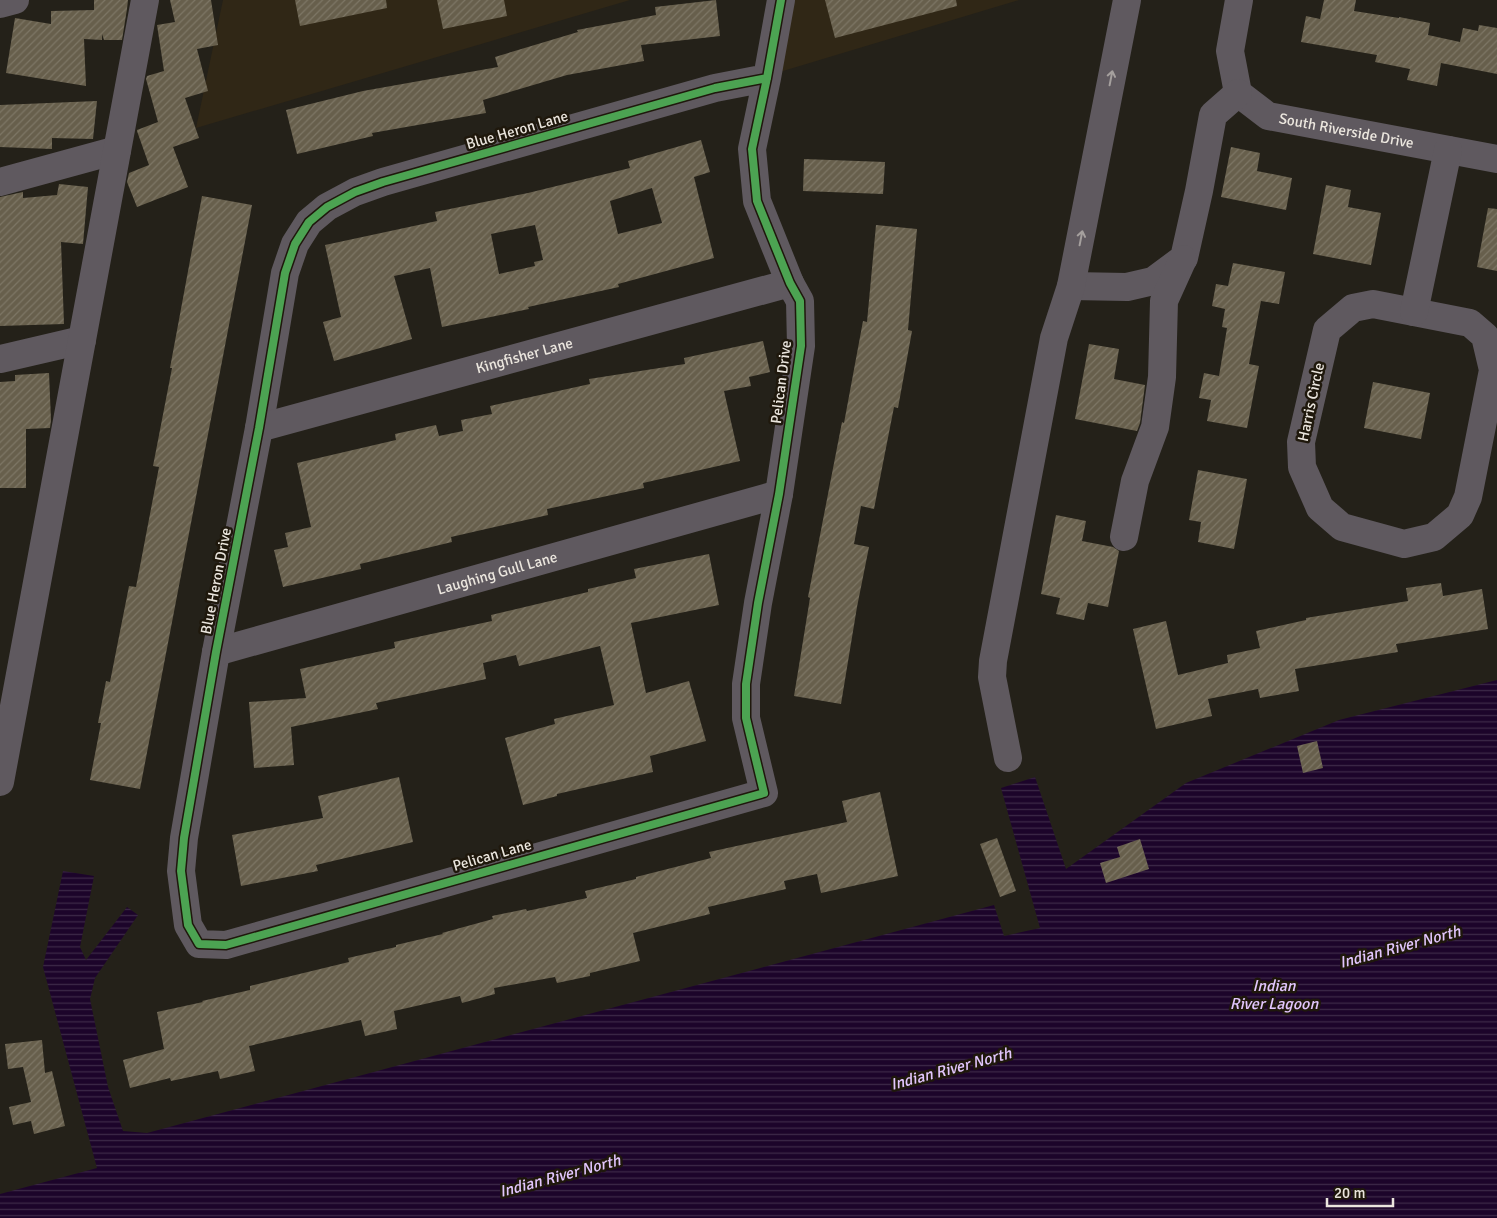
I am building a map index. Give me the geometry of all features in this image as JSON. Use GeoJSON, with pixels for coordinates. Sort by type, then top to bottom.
{"type":"FeatureCollection","features":[{"type":"Feature","properties":{"kind":"street"},"geometry":{"type":"LineString","coordinates":[[0,4],[15,0]]}},
{"type":"Feature","properties":{"kind":"street"},"geometry":{"type":"LineString","coordinates":[[0,782],[4,740],[82,340],[145,0]]}},
{"type":"Feature","properties":{"kind":"street","name":"Pelican Drive"},"geometry":{"type":"LineString","coordinates":[[752,744],[746,718],[746,684],[758,603],[779,494],[801,346],[800,301],[790,283],[757,201],[752,149],[767,78],[780,0]]}},
{"type":"Feature","properties":{"kind":"street"},"geometry":{"type":"LineString","coordinates":[[1008,758],[992,677],[993,661],[1054,338],[1071,286],[1126,0]]}},
{"type":"Feature","properties":{"kind":"street"},"geometry":{"type":"LineString","coordinates":[[1124,536],[1135,481],[1155,427],[1162,377],[1164,301],[1184,258],[1214,115],[1238,94],[1230,52],[1239,0]]}},
{"type":"Feature","properties":{"kind":"street","name":"Blue Heron Lane"},"geometry":{"type":"LineString","coordinates":[[295,244],[309,222],[327,207],[355,192],[392,179],[715,88],[767,78]]}},
{"type":"Feature","properties":{"kind":"street","name":"South Riverside Drive"},"geometry":{"type":"LineString","coordinates":[[1238,94],[1268,116],[1497,159]]}},
{"type":"Feature","properties":{"kind":"street"},"geometry":{"type":"LineString","coordinates":[[0,182],[117,150]]}},
{"type":"Feature","properties":{"kind":"street"},"geometry":{"type":"LineString","coordinates":[[1414,312],[1448,150]]}},
{"type":"Feature","properties":{"kind":"street","name":"Blue Heron Drive"},"geometry":{"type":"LineString","coordinates":[[188,925],[180,871],[184,838],[216,652],[260,428],[285,273],[295,244]]}},
{"type":"Feature","properties":{"kind":"street"},"geometry":{"type":"LineString","coordinates":[[1071,286],[1127,287],[1153,281],[1184,258]]}},
{"type":"Feature","properties":{"kind":"street","name":"Kingfisher Lane"},"geometry":{"type":"LineString","coordinates":[[260,428],[790,283]]}},
{"type":"Feature","properties":{"kind":"street","name":"Harris Circle"},"geometry":{"type":"LineString","coordinates":[[1373,304],[1414,312],[1470,323],[1485,336],[1493,370],[1468,497],[1460,515],[1434,537],[1404,544],[1342,527],[1320,508],[1302,467],[1302,442],[1327,330],[1353,308],[1373,304]]}},
{"type":"Feature","properties":{"kind":"street"},"geometry":{"type":"LineString","coordinates":[[0,359],[82,340]]}},
{"type":"Feature","properties":{"kind":"street","name":"Laughing Gull Lane"},"geometry":{"type":"LineString","coordinates":[[216,652],[779,494]]}},
{"type":"Feature","properties":{"kind":"street","name":"Pelican Lane"},"geometry":{"type":"LineString","coordinates":[[188,925],[199,944],[226,944],[764,793],[752,744]]}},
{"type":"Feature","properties":{"kind":"shaded area"},"geometry":{"type":"Polygon","coordinates":[[[223,0],[630,0],[196,128],[223,0]]]}},
{"type":"Feature","properties":{"kind":"shaded area"},"geometry":{"type":"Polygon","coordinates":[[[787,0],[1019,0],[773,74],[787,0]]]}},
{"type":"Feature","properties":{"kind":"water","name":"Indian River Lagoon"},"geometry":{"type":"Polygon","coordinates":[[[1497,680],[1497,1218],[0,1218],[0,1194],[97,1168],[43,967],[63,871],[94,876],[80,947],[86,960],[127,907],[138,915],[95,978],[90,999],[108,1087],[123,1131],[147,1133],[994,905],[1004,936],[1040,928],[1001,788],[1035,777],[1066,869],[1186,783],[1339,720],[1497,680]]]}},
{"type":"Feature","properties":{"kind":"building"},"geometry":{"type":"Polygon","coordinates":[[[94,0],[128,0],[122,40],[104,40],[102,34],[102,40],[84,39],[86,86],[6,73],[15,18],[51,24],[51,11],[94,10],[94,0]]]}},
{"type":"Feature","properties":{"kind":"building"},"geometry":{"type":"Polygon","coordinates":[[[170,0],[211,0],[218,45],[197,49],[208,91],[185,98],[199,138],[173,147],[188,187],[137,207],[127,182],[129,173],[149,165],[137,130],[158,122],[146,79],[147,76],[164,71],[157,25],[175,22],[170,0]]]}},
{"type":"Feature","properties":{"kind":"building"},"geometry":{"type":"Polygon","coordinates":[[[295,0],[386,0],[387,8],[300,26],[295,0]]]}},
{"type":"Feature","properties":{"kind":"building"},"geometry":{"type":"Polygon","coordinates":[[[437,0],[504,0],[507,16],[443,29],[437,0]]]}},
{"type":"Feature","properties":{"kind":"building"},"geometry":{"type":"Polygon","coordinates":[[[716,0],[720,36],[641,45],[644,61],[567,75],[483,100],[486,113],[372,133],[373,136],[297,154],[286,110],[363,91],[498,67],[495,57],[578,32],[577,30],[656,15],[655,7],[716,0]]]}},
{"type":"Feature","properties":{"kind":"building"},"geometry":{"type":"Polygon","coordinates":[[[825,0],[956,0],[957,6],[835,38],[825,0]]]}},
{"type":"Feature","properties":{"kind":"building"},"geometry":{"type":"Polygon","coordinates":[[[1324,0],[1356,0],[1354,11],[1430,23],[1428,35],[1460,42],[1463,28],[1478,31],[1479,25],[1497,28],[1497,74],[1441,63],[1437,86],[1407,80],[1410,69],[1375,62],[1377,55],[1301,42],[1306,16],[1320,19],[1324,0]]]}},
{"type":"Feature","properties":{"kind":"building"},"geometry":{"type":"Polygon","coordinates":[[[97,101],[93,139],[52,138],[52,149],[0,147],[0,105],[97,101]]]}},
{"type":"Feature","properties":{"kind":"building"},"geometry":{"type":"Polygon","coordinates":[[[701,140],[710,172],[694,177],[714,258],[618,284],[619,287],[528,307],[529,309],[442,327],[430,268],[394,276],[412,339],[334,361],[323,322],[341,317],[325,245],[437,221],[435,212],[528,193],[630,168],[628,161],[701,140]],[[652,188],[610,201],[618,234],[662,223],[652,188]],[[535,225],[491,234],[499,274],[535,266],[534,262],[543,260],[535,225]]]}},
{"type":"Feature","properties":{"kind":"building"},"geometry":{"type":"Polygon","coordinates":[[[1231,147],[1260,153],[1257,171],[1292,178],[1286,210],[1221,197],[1231,147]]]}},
{"type":"Feature","properties":{"kind":"building"},"geometry":{"type":"Polygon","coordinates":[[[804,159],[885,162],[883,194],[803,191],[804,159]]]}},
{"type":"Feature","properties":{"kind":"building"},"geometry":{"type":"Polygon","coordinates":[[[59,184],[88,187],[83,244],[61,242],[64,324],[0,326],[0,197],[23,192],[23,198],[57,195],[59,184]]]}},
{"type":"Feature","properties":{"kind":"building"},"geometry":{"type":"Polygon","coordinates":[[[1326,185],[1351,190],[1348,207],[1381,213],[1371,265],[1313,254],[1326,185]]]}},
{"type":"Feature","properties":{"kind":"building"},"geometry":{"type":"Polygon","coordinates":[[[202,196],[252,205],[140,789],[90,780],[101,723],[98,723],[106,681],[110,682],[129,586],[136,587],[159,467],[153,466],[202,196]]]}},
{"type":"Feature","properties":{"kind":"building"},"geometry":{"type":"Polygon","coordinates":[[[1488,208],[1497,209],[1497,271],[1477,267],[1488,208]]]}},
{"type":"Feature","properties":{"kind":"building"},"geometry":{"type":"Polygon","coordinates":[[[876,225],[917,229],[908,330],[912,331],[898,408],[894,407],[874,509],[861,506],[854,544],[869,547],[841,704],[794,696],[810,598],[808,597],[842,422],[844,423],[863,321],[867,322],[876,225]]]}},
{"type":"Feature","properties":{"kind":"building"},"geometry":{"type":"Polygon","coordinates":[[[1233,263],[1285,272],[1279,304],[1261,301],[1249,364],[1259,366],[1247,428],[1207,421],[1211,400],[1199,398],[1204,373],[1219,376],[1227,328],[1222,327],[1225,309],[1212,306],[1216,284],[1228,286],[1233,263]]]}},
{"type":"Feature","properties":{"kind":"building"},"geometry":{"type":"Polygon","coordinates":[[[763,341],[770,372],[749,377],[751,386],[724,391],[740,461],[643,483],[644,488],[547,509],[548,515],[451,537],[452,542],[360,564],[361,569],[283,587],[274,550],[288,547],[285,533],[311,527],[297,463],[396,440],[395,434],[436,425],[439,436],[463,431],[461,420],[492,414],[490,406],[590,384],[589,379],[685,364],[684,358],[763,341]]]}},
{"type":"Feature","properties":{"kind":"building"},"geometry":{"type":"Polygon","coordinates":[[[1089,344],[1119,349],[1114,379],[1145,385],[1140,423],[1137,431],[1075,419],[1089,344]]]}},
{"type":"Feature","properties":{"kind":"building"},"geometry":{"type":"Polygon","coordinates":[[[49,373],[50,428],[26,429],[26,488],[0,488],[0,382],[15,381],[15,375],[49,373]]]}},
{"type":"Feature","properties":{"kind":"building"},"geometry":{"type":"Polygon","coordinates":[[[1373,382],[1430,393],[1421,439],[1364,428],[1373,382]]]}},
{"type":"Feature","properties":{"kind":"building"},"geometry":{"type":"Polygon","coordinates":[[[1198,470],[1247,479],[1234,549],[1198,542],[1201,522],[1189,520],[1198,470]]]}},
{"type":"Feature","properties":{"kind":"building"},"geometry":{"type":"Polygon","coordinates":[[[1056,515],[1086,521],[1082,541],[1113,547],[1119,551],[1108,607],[1088,603],[1084,620],[1056,614],[1060,598],[1041,594],[1056,515]]]}},
{"type":"Feature","properties":{"kind":"building"},"geometry":{"type":"Polygon","coordinates":[[[709,554],[719,605],[631,623],[646,693],[689,681],[706,741],[650,756],[653,772],[557,794],[557,796],[523,805],[505,738],[555,724],[554,719],[614,705],[600,646],[519,666],[516,655],[483,663],[486,679],[376,703],[378,709],[291,727],[294,765],[254,768],[249,702],[306,698],[300,669],[395,648],[394,642],[492,621],[491,615],[588,592],[588,589],[636,578],[634,569],[709,554]]]}},
{"type":"Feature","properties":{"kind":"building"},"geometry":{"type":"Polygon","coordinates":[[[1441,583],[1443,596],[1482,589],[1488,629],[1396,644],[1398,652],[1295,669],[1299,691],[1260,698],[1258,689],[1208,699],[1212,716],[1156,729],[1133,629],[1166,621],[1178,675],[1228,663],[1227,655],[1260,648],[1256,631],[1306,620],[1306,618],[1408,601],[1406,588],[1441,583]]]}},
{"type":"Feature","properties":{"kind":"building"},"geometry":{"type":"Polygon","coordinates":[[[1317,741],[1323,768],[1303,773],[1297,746],[1317,741]]]}},
{"type":"Feature","properties":{"kind":"building"},"geometry":{"type":"Polygon","coordinates":[[[399,777],[413,842],[316,865],[318,871],[241,886],[232,835],[323,818],[318,796],[399,777]]]}},
{"type":"Feature","properties":{"kind":"building"},"geometry":{"type":"Polygon","coordinates":[[[880,792],[898,876],[821,893],[817,874],[784,881],[786,889],[708,907],[710,914],[633,933],[640,961],[590,973],[590,976],[557,983],[555,977],[494,988],[495,994],[462,1003],[460,996],[394,1011],[397,1029],[365,1036],[361,1020],[249,1046],[255,1071],[220,1079],[218,1071],[171,1081],[170,1078],[130,1088],[123,1060],[164,1049],[157,1012],[250,990],[250,986],[349,962],[348,958],[443,934],[493,919],[492,916],[526,909],[527,911],[587,898],[585,891],[711,858],[709,852],[847,822],[842,801],[880,792]]]}},
{"type":"Feature","properties":{"kind":"building"},"geometry":{"type":"Polygon","coordinates":[[[997,838],[1016,891],[1000,897],[980,844],[997,838]]]}},
{"type":"Feature","properties":{"kind":"building"},"geometry":{"type":"Polygon","coordinates":[[[1140,839],[1149,869],[1106,883],[1100,863],[1120,857],[1117,847],[1140,839]]]}},
{"type":"Feature","properties":{"kind":"building"},"geometry":{"type":"Polygon","coordinates":[[[42,1040],[45,1073],[52,1071],[65,1126],[34,1134],[31,1121],[13,1125],[9,1107],[31,1102],[23,1067],[8,1069],[5,1044],[42,1040]]]}},
{"type":"Feature","properties":{"kind":"cycle path"},"geometry":{"type":"LineString","coordinates":[[767,78],[715,88],[383,182],[355,192],[327,207],[309,222],[295,244],[285,273],[259,428],[216,652],[184,838],[181,871],[188,925],[199,944],[226,945],[764,793],[746,718],[746,684],[758,603],[779,494],[801,346],[800,301],[790,283],[757,201],[752,149],[767,78],[781,0]]}},
{"type":"Feature","properties":{"kind":"water label","name":"Indian River North"},"geometry":{"type":"Point","coordinates":[1400,947]}},
{"type":"Feature","properties":{"kind":"water label","name":"Indian River North"},"geometry":{"type":"Point","coordinates":[951,1069]}},
{"type":"Feature","properties":{"kind":"water label","name":"Indian River North"},"geometry":{"type":"Point","coordinates":[560,1176]}}]}
